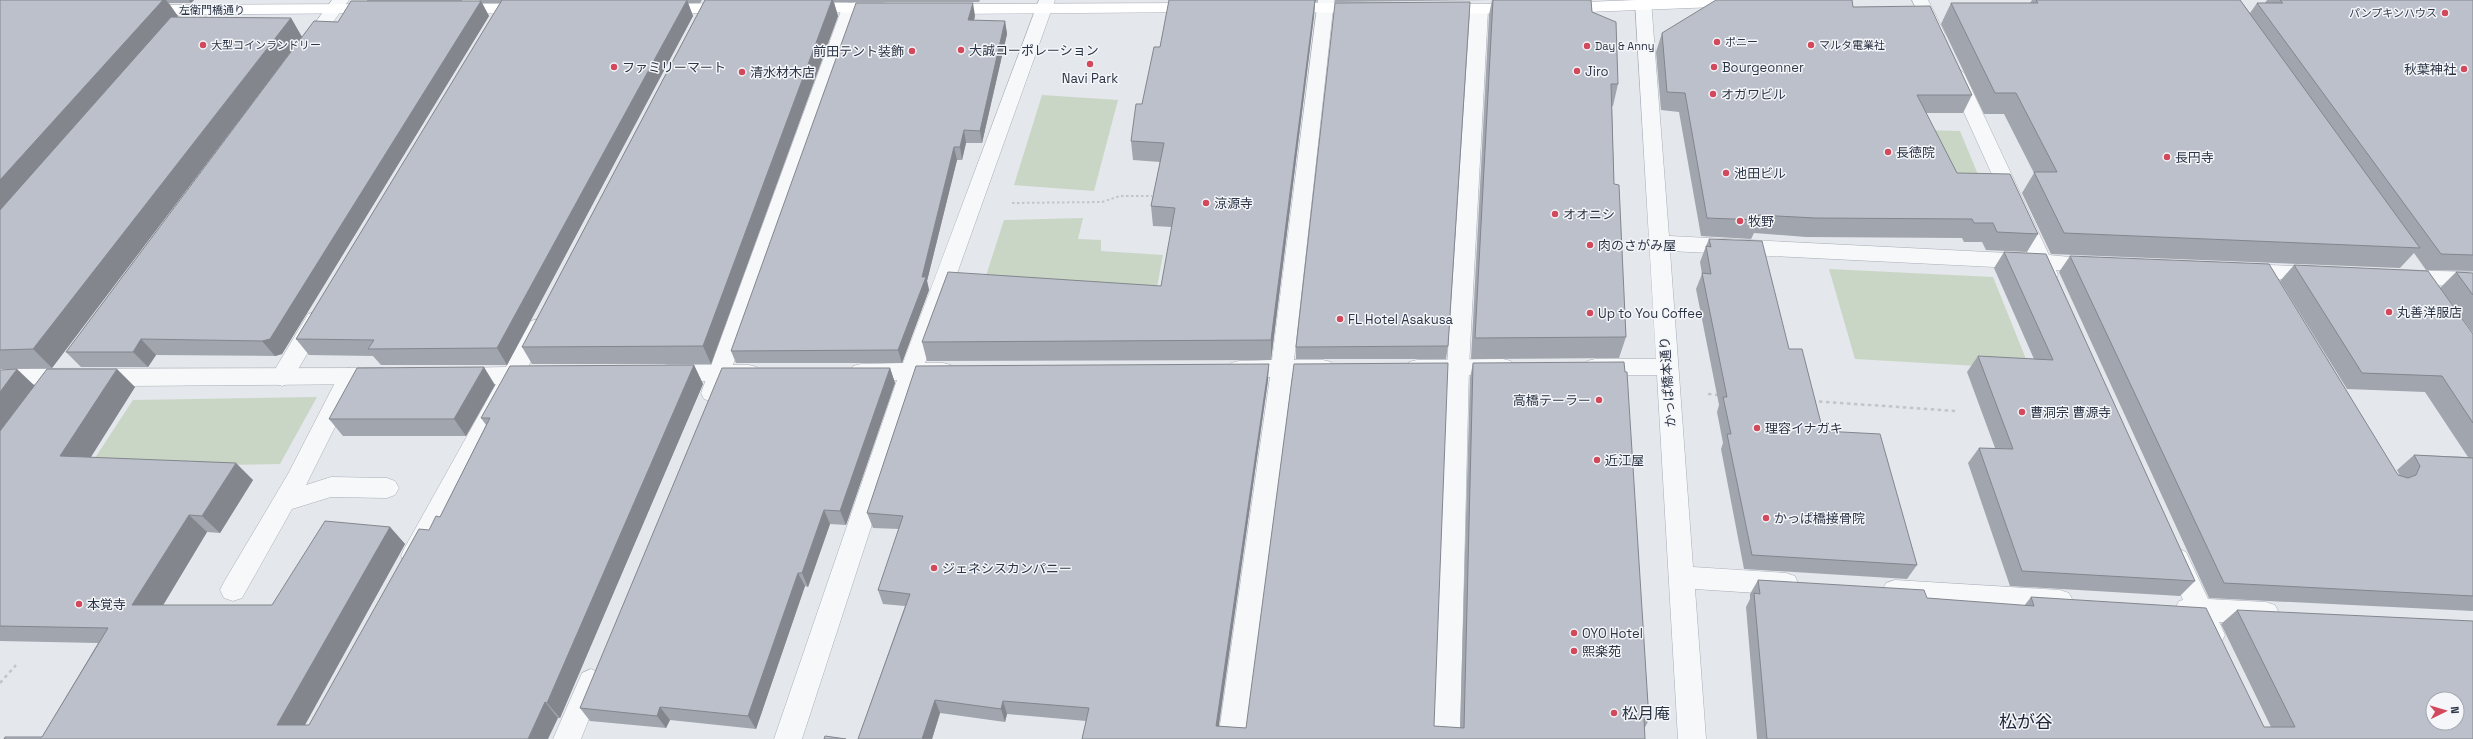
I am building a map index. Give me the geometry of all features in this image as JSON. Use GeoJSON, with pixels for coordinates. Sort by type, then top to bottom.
{"type":"FeatureCollection","features":[{"type":"Feature","properties":{"kind":"street"},"geometry":{"type":"LineString","coordinates":[[1426,6],[1480,10],[1539,9],[1644,3],[1767,0]]}},
{"type":"Feature","properties":{"kind":"street"},"geometry":{"type":"LineString","coordinates":[[1920,0],[2057,293]]}},
{"type":"Feature","properties":{"kind":"street","name":"かっぱ橋本通り"},"geometry":{"type":"LineString","coordinates":[[1644,3],[1666,367],[1692,739]]}},
{"type":"Feature","properties":{"kind":"street"},"geometry":{"type":"LineString","coordinates":[[696,28],[708,4]]}},
{"type":"Feature","properties":{"kind":"street"},"geometry":{"type":"LineString","coordinates":[[644,9],[708,4],[744,8]]}},
{"type":"Feature","properties":{"kind":"street"},"geometry":{"type":"LineString","coordinates":[[788,739],[911,371],[1046,4]]}},
{"type":"Feature","properties":{"kind":"street"},"geometry":{"type":"LineString","coordinates":[[929,8],[1046,4],[1214,8]]}},
{"type":"Feature","properties":{"kind":"street"},"geometry":{"type":"LineString","coordinates":[[1270,8],[1326,4],[1381,9]]}},
{"type":"Feature","properties":{"kind":"street"},"geometry":{"type":"LineString","coordinates":[[1232,739],[1282,368],[1326,4]]}},
{"type":"Feature","properties":{"kind":"street"},"geometry":{"type":"LineString","coordinates":[[295,61],[337,5]]}},
{"type":"Feature","properties":{"kind":"street","name":"左衛門橋通り"},"geometry":{"type":"LineString","coordinates":[[127,10],[195,10],[337,5],[388,9]]}},
{"type":"Feature","properties":{"kind":"street"},"geometry":{"type":"LineString","coordinates":[[442,9],[469,5],[504,9],[543,9]]}},
{"type":"Feature","properties":{"kind":"street"},"geometry":{"type":"LineString","coordinates":[[790,8],[898,8]]}},
{"type":"Feature","properties":{"kind":"street"},"geometry":{"type":"LineString","coordinates":[[705,409],[720,373],[852,8]]}},
{"type":"Feature","properties":{"kind":"street"},"geometry":{"type":"LineString","coordinates":[[492,28],[504,9]]}},
{"type":"Feature","properties":{"kind":"street"},"geometry":{"type":"LineString","coordinates":[[179,29],[195,10]]}},
{"type":"Feature","properties":{"kind":"street"},"geometry":{"type":"LineString","coordinates":[[1446,739],[1458,368],[1480,10]]}},
{"type":"Feature","properties":{"kind":"street"},"geometry":{"type":"LineString","coordinates":[[1658,243],[2114,265]]}},
{"type":"Feature","properties":{"kind":"street"},"geometry":{"type":"LineString","coordinates":[[2405,258],[2433,296]]}},
{"type":"Feature","properties":{"kind":"street"},"geometry":{"type":"LineString","coordinates":[[2224,270],[2333,274]]}},
{"type":"Feature","properties":{"kind":"street"},"geometry":{"type":"LineString","coordinates":[[2263,272],[2276,292]]}},
{"type":"Feature","properties":{"kind":"street"},"geometry":{"type":"LineString","coordinates":[[2380,276],[2473,280]]}},
{"type":"Feature","properties":{"kind":"street"},"geometry":{"type":"LineString","coordinates":[[282,377],[327,302]]}},
{"type":"Feature","properties":{"kind":"street"},"geometry":{"type":"LineString","coordinates":[[403,574],[514,375],[547,312]]}},
{"type":"Feature","properties":{"kind":"street"},"geometry":{"type":"LineString","coordinates":[[1394,368],[1520,367]]}},
{"type":"Feature","properties":{"kind":"street"},"geometry":{"type":"LineString","coordinates":[[1574,367],[1666,367]]}},
{"type":"Feature","properties":{"kind":"street"},"geometry":{"type":"LineString","coordinates":[[1219,369],[1346,368]]}},
{"type":"Feature","properties":{"kind":"street"},"geometry":{"type":"LineString","coordinates":[[45,396],[65,369]]}},
{"type":"Feature","properties":{"kind":"street"},"geometry":{"type":"LineString","coordinates":[[0,378],[65,369],[282,377],[404,376]]}},
{"type":"Feature","properties":{"kind":"street"},"geometry":{"type":"LineString","coordinates":[[840,372],[966,371]]}},
{"type":"Feature","properties":{"kind":"street"},"geometry":{"type":"LineString","coordinates":[[650,374],[768,372]]}},
{"type":"Feature","properties":{"kind":"street"},"geometry":{"type":"LineString","coordinates":[[435,376],[557,375]]}},
{"type":"Feature","properties":{"kind":"street"},"geometry":{"type":"LineString","coordinates":[[233,590],[284,502],[348,377]]}},
{"type":"Feature","properties":{"kind":"street"},"geometry":{"type":"LineString","coordinates":[[284,502],[331,487],[386,488]]}},
{"type":"Feature","properties":{"kind":"street"},"geometry":{"type":"LineString","coordinates":[[2167,538],[2220,653]]}},
{"type":"Feature","properties":{"kind":"street"},"geometry":{"type":"LineString","coordinates":[[1680,577],[1811,586]]}},
{"type":"Feature","properties":{"kind":"street"},"geometry":{"type":"LineString","coordinates":[[1874,590],[2080,602]]}},
{"type":"Feature","properties":{"kind":"street"},"geometry":{"type":"LineString","coordinates":[[2167,608],[2286,614]]}},
{"type":"Feature","properties":{"kind":"street"},"geometry":{"type":"LineString","coordinates":[[567,739],[598,666]]}},
{"type":"Feature","properties":{"kind":"path"},"geometry":{"type":"LineString","coordinates":[[973,203],[1102,202],[1120,196],[1152,196]]}},
{"type":"Feature","properties":{"kind":"path"},"geometry":{"type":"LineString","coordinates":[[1705,394],[1727,395]]}},
{"type":"Feature","properties":{"kind":"path"},"geometry":{"type":"LineString","coordinates":[[1806,400],[1956,411]]}},
{"type":"Feature","properties":{"kind":"path"},"geometry":{"type":"LineString","coordinates":[[0,683],[16,665]]}},
{"type":"Feature","properties":{"kind":"green space"},"geometry":{"type":"Polygon","coordinates":[[[1042,95],[1118,100],[1094,191],[1014,185],[1042,95]]]}},
{"type":"Feature","properties":{"kind":"green space"},"geometry":{"type":"Polygon","coordinates":[[[1922,130],[1960,131],[1984,189],[1946,189],[1922,130]]]}},
{"type":"Feature","properties":{"kind":"green space"},"geometry":{"type":"Polygon","coordinates":[[[1083,218],[1078,239],[1101,240],[1101,251],[1163,255],[1151,319],[982,288],[1004,220],[1083,218]]]}},
{"type":"Feature","properties":{"kind":"green space"},"geometry":{"type":"Polygon","coordinates":[[[1829,269],[1993,277],[2030,369],[1855,359],[1829,269]]]}},
{"type":"Feature","properties":{"kind":"green space"},"geometry":{"type":"Polygon","coordinates":[[[317,397],[280,464],[89,467],[133,400],[317,397]]]}},
{"type":"Feature","properties":{"kind":"building"},"geometry":{"type":"Polygon","coordinates":[[[0,0],[163,0],[0,180],[0,0]]]}},
{"type":"Feature","properties":{"kind":"building"},"geometry":{"type":"Polygon","coordinates":[[[502,0],[687,0],[497,348],[368,349],[374,340],[296,339],[502,0]]]}},
{"type":"Feature","properties":{"kind":"building"},"geometry":{"type":"Polygon","coordinates":[[[705,0],[832,0],[703,346],[522,347],[705,0]]]}},
{"type":"Feature","properties":{"kind":"building"},"geometry":{"type":"Polygon","coordinates":[[[1169,0],[1315,0],[1271,340],[922,342],[948,272],[1161,286],[1175,208],[1151,206],[1164,143],[1131,141],[1136,104],[1142,104],[1154,47],[1160,47],[1169,0]]]}},
{"type":"Feature","properties":{"kind":"building"},"geometry":{"type":"Polygon","coordinates":[[[1493,0],[1591,0],[1592,12],[1616,22],[1618,84],[1611,84],[1614,184],[1619,185],[1626,337],[1475,338],[1493,0]]]}},
{"type":"Feature","properties":{"kind":"building"},"geometry":{"type":"Polygon","coordinates":[[[1716,0],[1852,0],[1853,7],[1930,6],[1972,95],[1917,95],[1957,173],[2010,174],[2038,234],[1997,232],[1993,223],[1974,223],[1972,219],[1815,218],[1758,215],[1759,220],[1707,218],[1685,93],[1667,92],[1662,33],[1716,0]]]}},
{"type":"Feature","properties":{"kind":"building"},"geometry":{"type":"Polygon","coordinates":[[[2036,0],[2240,0],[2420,248],[2064,233],[2034,172],[2057,172],[2016,93],[1995,93],[1951,3],[2038,3],[2036,0]]]}},
{"type":"Feature","properties":{"kind":"building"},"geometry":{"type":"Polygon","coordinates":[[[2280,0],[2473,0],[2473,255],[2441,254],[2257,3],[2283,3],[2280,0]]]}},
{"type":"Feature","properties":{"kind":"building"},"geometry":{"type":"Polygon","coordinates":[[[351,1],[481,1],[270,339],[262,341],[141,339],[133,352],[66,352],[314,21],[338,22],[351,1]]]}},
{"type":"Feature","properties":{"kind":"building"},"geometry":{"type":"Polygon","coordinates":[[[1470,2],[1448,346],[1296,347],[1335,3],[1470,2]]]}},
{"type":"Feature","properties":{"kind":"building"},"geometry":{"type":"Polygon","coordinates":[[[856,3],[973,3],[968,20],[1005,21],[980,131],[964,130],[960,147],[954,147],[922,277],[926,277],[898,350],[731,351],[856,3]]]}},
{"type":"Feature","properties":{"kind":"building"},"geometry":{"type":"Polygon","coordinates":[[[171,17],[291,18],[33,349],[0,350],[0,210],[171,17]]]}},
{"type":"Feature","properties":{"kind":"building"},"geometry":{"type":"Polygon","coordinates":[[[1709,239],[1762,241],[1789,349],[1802,349],[1823,431],[1880,434],[1917,565],[1752,555],[1727,434],[1731,434],[1723,397],[1727,397],[1702,273],[1711,274],[1706,246],[1711,247],[1709,239]]]}},
{"type":"Feature","properties":{"kind":"building"},"geometry":{"type":"Polygon","coordinates":[[[2004,252],[2046,254],[2195,581],[2022,571],[1979,448],[2013,449],[1978,356],[2053,360],[2004,252]]]}},
{"type":"Feature","properties":{"kind":"building"},"geometry":{"type":"Polygon","coordinates":[[[2070,256],[2269,264],[2398,475],[2408,478],[2416,475],[2420,466],[2414,455],[2473,458],[2473,596],[2224,583],[2070,256]]]}},
{"type":"Feature","properties":{"kind":"building"},"geometry":{"type":"Polygon","coordinates":[[[2294,265],[2428,271],[2473,334],[2473,423],[2442,376],[2362,373],[2294,265]]]}},
{"type":"Feature","properties":{"kind":"building"},"geometry":{"type":"Polygon","coordinates":[[[2456,272],[2473,273],[2473,295],[2456,272]]]}},
{"type":"Feature","properties":{"kind":"building"},"geometry":{"type":"Polygon","coordinates":[[[1624,362],[1625,372],[1627,372],[1649,720],[1644,719],[1645,739],[1082,739],[1089,708],[1003,701],[1001,709],[935,700],[922,739],[858,739],[910,594],[878,590],[903,516],[867,513],[916,366],[1269,364],[1216,726],[1246,728],[1294,364],[1448,363],[1434,726],[1464,728],[1473,363],[1624,362]]]}},
{"type":"Feature","properties":{"kind":"building"},"geometry":{"type":"Polygon","coordinates":[[[694,365],[547,703],[545,702],[528,739],[4,739],[5,737],[42,737],[108,628],[0,626],[0,431],[47,369],[117,369],[60,456],[236,463],[202,516],[189,515],[132,605],[272,605],[325,521],[390,527],[277,725],[309,725],[419,529],[429,530],[436,516],[440,517],[490,418],[481,418],[510,366],[694,365]]]}},
{"type":"Feature","properties":{"kind":"building"},"geometry":{"type":"Polygon","coordinates":[[[484,367],[454,419],[329,419],[357,368],[484,367]]]}},
{"type":"Feature","properties":{"kind":"building"},"geometry":{"type":"Polygon","coordinates":[[[722,368],[890,368],[840,511],[824,510],[802,573],[798,573],[748,716],[660,707],[657,716],[580,708],[722,368]]]}},
{"type":"Feature","properties":{"kind":"building"},"geometry":{"type":"Polygon","coordinates":[[[17,369],[0,392],[0,370],[17,369]]]}},
{"type":"Feature","properties":{"kind":"building"},"geometry":{"type":"Polygon","coordinates":[[[1758,580],[1924,590],[1927,598],[2034,606],[2031,597],[2206,608],[2264,727],[2295,727],[2237,610],[2473,621],[2473,739],[1767,739],[1754,593],[1760,594],[1758,580]]]}},
{"type":"Feature","properties":{"kind":"building"},"geometry":{"type":"Polygon","coordinates":[[[825,736],[846,739],[824,739],[825,736]]]}},
{"type":"Feature","properties":{"kind":"place","name":"パンプキンハウス"},"geometry":{"type":"Point","coordinates":[2445,13]}},
{"type":"Feature","properties":{"kind":"place","name":"ポニー"},"geometry":{"type":"Point","coordinates":[1717,42]}},
{"type":"Feature","properties":{"kind":"place","name":"大型コインランドリー"},"geometry":{"type":"Point","coordinates":[203,45]}},
{"type":"Feature","properties":{"kind":"place","name":"マルタ電業社"},"geometry":{"type":"Point","coordinates":[1811,45]}},
{"type":"Feature","properties":{"kind":"place","name":"Day & Anny"},"geometry":{"type":"Point","coordinates":[1587,46]}},
{"type":"Feature","properties":{"kind":"place","name":"大誠コーポレーション"},"geometry":{"type":"Point","coordinates":[961,50]}},
{"type":"Feature","properties":{"kind":"place","name":"前田テント装飾"},"geometry":{"type":"Point","coordinates":[912,51]}},
{"type":"Feature","properties":{"kind":"place","name":"Navi Park"},"geometry":{"type":"Point","coordinates":[1090,64]}},
{"type":"Feature","properties":{"kind":"place","name":"ファミリーマート"},"geometry":{"type":"Point","coordinates":[614,67]}},
{"type":"Feature","properties":{"kind":"place","name":"Bourgeonner"},"geometry":{"type":"Point","coordinates":[1714,67]}},
{"type":"Feature","properties":{"kind":"place","name":"秋葉神社"},"geometry":{"type":"Point","coordinates":[2464,69]}},
{"type":"Feature","properties":{"kind":"place","name":"Jiro"},"geometry":{"type":"Point","coordinates":[1577,71]}},
{"type":"Feature","properties":{"kind":"place","name":"清水材木店"},"geometry":{"type":"Point","coordinates":[742,72]}},
{"type":"Feature","properties":{"kind":"place","name":"オガワビル"},"geometry":{"type":"Point","coordinates":[1713,94]}},
{"type":"Feature","properties":{"kind":"place","name":"長徳院"},"geometry":{"type":"Point","coordinates":[1888,152]}},
{"type":"Feature","properties":{"kind":"place","name":"長円寺"},"geometry":{"type":"Point","coordinates":[2167,157]}},
{"type":"Feature","properties":{"kind":"place","name":"池田ビル"},"geometry":{"type":"Point","coordinates":[1726,173]}},
{"type":"Feature","properties":{"kind":"place","name":"涼源寺"},"geometry":{"type":"Point","coordinates":[1206,203]}},
{"type":"Feature","properties":{"kind":"place","name":"オオニシ"},"geometry":{"type":"Point","coordinates":[1555,214]}},
{"type":"Feature","properties":{"kind":"place","name":"牧野"},"geometry":{"type":"Point","coordinates":[1740,221]}},
{"type":"Feature","properties":{"kind":"place","name":"肉のさがみ屋"},"geometry":{"type":"Point","coordinates":[1590,245]}},
{"type":"Feature","properties":{"kind":"place","name":"丸善洋服店"},"geometry":{"type":"Point","coordinates":[2389,312]}},
{"type":"Feature","properties":{"kind":"place","name":"Up to You Coffee"},"geometry":{"type":"Point","coordinates":[1590,313]}},
{"type":"Feature","properties":{"kind":"place","name":"FL Hotel Asakusa"},"geometry":{"type":"Point","coordinates":[1340,319]}},
{"type":"Feature","properties":{"kind":"place","name":"高橋テーラー"},"geometry":{"type":"Point","coordinates":[1599,400]}},
{"type":"Feature","properties":{"kind":"place","name":"曹洞宗 曹源寺"},"geometry":{"type":"Point","coordinates":[2022,412]}},
{"type":"Feature","properties":{"kind":"place","name":"理容イナガキ"},"geometry":{"type":"Point","coordinates":[1757,428]}},
{"type":"Feature","properties":{"kind":"place","name":"近江屋"},"geometry":{"type":"Point","coordinates":[1597,460]}},
{"type":"Feature","properties":{"kind":"place","name":"かっぱ橋接骨院"},"geometry":{"type":"Point","coordinates":[1766,518]}},
{"type":"Feature","properties":{"kind":"place","name":"ジェネシスカンパニー"},"geometry":{"type":"Point","coordinates":[934,568]}},
{"type":"Feature","properties":{"kind":"place","name":"本覚寺"},"geometry":{"type":"Point","coordinates":[79,604]}},
{"type":"Feature","properties":{"kind":"place","name":"OYO Hotel"},"geometry":{"type":"Point","coordinates":[1574,633]}},
{"type":"Feature","properties":{"kind":"place","name":"熙楽苑"},"geometry":{"type":"Point","coordinates":[1574,651]}},
{"type":"Feature","properties":{"kind":"place","name":"松月庵"},"geometry":{"type":"Point","coordinates":[1614,713]}},
{"type":"Feature","properties":{"kind":"district","name":"松が谷"},"geometry":{"type":"Point","coordinates":[2026,722]}}]}
